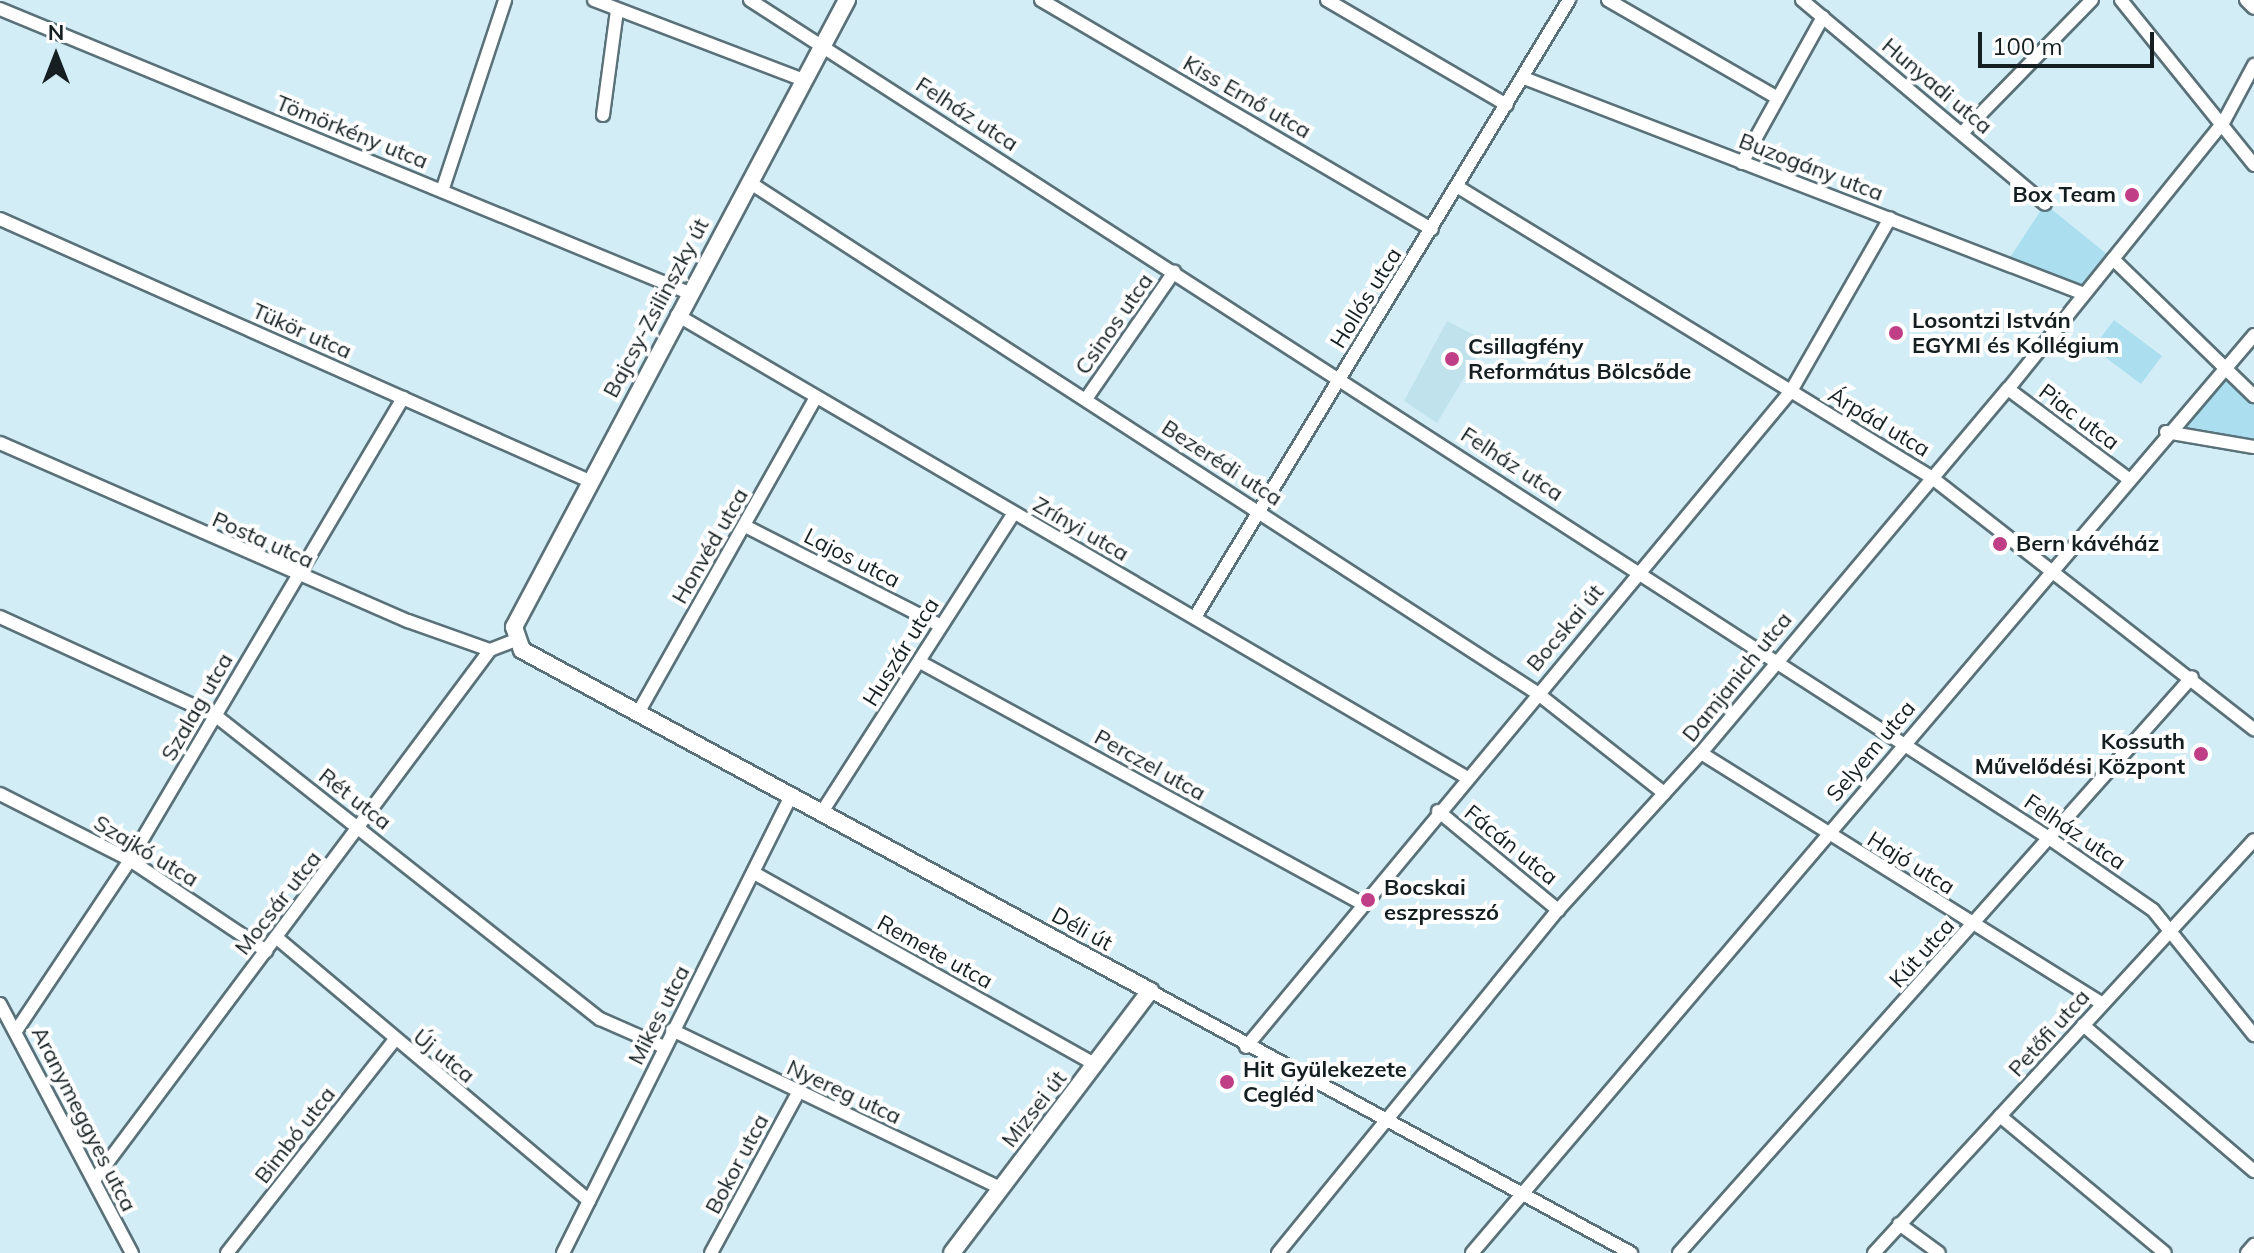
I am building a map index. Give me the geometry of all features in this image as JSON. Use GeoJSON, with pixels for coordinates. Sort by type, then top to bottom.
{"type":"FeatureCollection","features":[{"type":"Feature","properties":{"kind":"main road","name":"Bajcsy-Zsilinszky út"},"geometry":{"type":"LineString","coordinates":[[516,640],[525,596],[847,0]]}},
{"type":"Feature","properties":{"kind":"main road","name":"Déli út"},"geometry":{"type":"LineString","coordinates":[[516,640],[638,713],[1150,991]]}},
{"type":"Feature","properties":{"kind":"main road","name":"Mizsei út"},"geometry":{"type":"LineString","coordinates":[[952,1253],[1150,991]]}},
{"type":"Feature","properties":{"kind":"street"},"geometry":{"type":"LineString","coordinates":[[442,191],[505,0]]}},
{"type":"Feature","properties":{"kind":"street"},"geometry":{"type":"LineString","coordinates":[[594,0],[804,80]]}},
{"type":"Feature","properties":{"kind":"street","name":"Felház utca"},"geometry":{"type":"LineString","coordinates":[[750,0],[1341,377],[2049,838],[2172,928],[2254,1035]]}},
{"type":"Feature","properties":{"kind":"street","name":"Kiss Ernő utca"},"geometry":{"type":"LineString","coordinates":[[1041,0],[1432,229]]}},
{"type":"Feature","properties":{"kind":"street"},"geometry":{"type":"LineString","coordinates":[[1327,0],[1507,105]]}},
{"type":"Feature","properties":{"kind":"street","name":"Hollós utca"},"geometry":{"type":"LineString","coordinates":[[1195,617],[1569,0]]}},
{"type":"Feature","properties":{"kind":"street"},"geometry":{"type":"LineString","coordinates":[[1608,0],[1776,97]]}},
{"type":"Feature","properties":{"kind":"street","name":"Hunyadi utca"},"geometry":{"type":"LineString","coordinates":[[1802,0],[2045,204]]}},
{"type":"Feature","properties":{"kind":"street"},"geometry":{"type":"LineString","coordinates":[[1962,133],[2092,0]]}},
{"type":"Feature","properties":{"kind":"street"},"geometry":{"type":"LineString","coordinates":[[2121,0],[2254,165]]}},
{"type":"Feature","properties":{"kind":"street"},"geometry":{"type":"LineString","coordinates":[[2246,0],[2254,8]]}},
{"type":"Feature","properties":{"kind":"street","name":"Tömörkény utca"},"geometry":{"type":"LineString","coordinates":[[0,9],[689,293]]}},
{"type":"Feature","properties":{"kind":"street"},"geometry":{"type":"LineString","coordinates":[[603,115],[617,10]]}},
{"type":"Feature","properties":{"kind":"street"},"geometry":{"type":"LineString","coordinates":[[1742,163],[1823,17]]}},
{"type":"Feature","properties":{"kind":"street","name":"Damjanich utca"},"geometry":{"type":"LineString","coordinates":[[1278,1253],[1558,910],[1701,753],[1775,660],[2008,389],[2223,123],[2254,65]]}},
{"type":"Feature","properties":{"kind":"street","name":"Buzogány utca"},"geometry":{"type":"LineString","coordinates":[[1524,78],[2084,294]]}},
{"type":"Feature","properties":{"kind":"street","name":"Bezerédi utca"},"geometry":{"type":"LineString","coordinates":[[749,182],[1537,693],[1664,793]]}},
{"type":"Feature","properties":{"kind":"street","name":"Árpád utca"},"geometry":{"type":"LineString","coordinates":[[1458,187],[1931,477],[2051,565],[2254,729]]}},
{"type":"Feature","properties":{"kind":"street","name":"Bocskai út"},"geometry":{"type":"LineString","coordinates":[[1246,1047],[1361,903],[1791,391],[1890,218]]}},
{"type":"Feature","properties":{"kind":"street","name":"Tükör utca"},"geometry":{"type":"LineString","coordinates":[[0,219],[587,480]]}},
{"type":"Feature","properties":{"kind":"street"},"geometry":{"type":"LineString","coordinates":[[2113,259],[2254,396]]}},
{"type":"Feature","properties":{"kind":"street","name":"Csinos utca"},"geometry":{"type":"LineString","coordinates":[[1086,399],[1174,272]]}},
{"type":"Feature","properties":{"kind":"street","name":"Zrínyi utca"},"geometry":{"type":"LineString","coordinates":[[677,315],[815,399],[1466,777]]}},
{"type":"Feature","properties":{"kind":"street","name":"Selyem utca"},"geometry":{"type":"LineString","coordinates":[[1472,1253],[2051,565],[2254,335]]}},
{"type":"Feature","properties":{"kind":"street","name":"Piac utca"},"geometry":{"type":"LineString","coordinates":[[2008,389],[2126,477]]}},
{"type":"Feature","properties":{"kind":"street","name":"Szalag utca"},"geometry":{"type":"LineString","coordinates":[[16,1031],[130,860],[403,398]]}},
{"type":"Feature","properties":{"kind":"street","name":"Honvéd utca"},"geometry":{"type":"LineString","coordinates":[[638,713],[815,399]]}},
{"type":"Feature","properties":{"kind":"street"},"geometry":{"type":"LineString","coordinates":[[2166,432],[2254,447]]}},
{"type":"Feature","properties":{"kind":"street","name":"Posta utca"},"geometry":{"type":"LineString","coordinates":[[0,443],[296,577],[490,650]]}},
{"type":"Feature","properties":{"kind":"street","name":"Huszár utca"},"geometry":{"type":"LineString","coordinates":[[822,812],[1014,513]]}},
{"type":"Feature","properties":{"kind":"street","name":"Lajos utca"},"geometry":{"type":"LineString","coordinates":[[745,526],[941,626]]}},
{"type":"Feature","properties":{"kind":"street","name":"Rét utca"},"geometry":{"type":"LineString","coordinates":[[0,617],[216,716],[600,1019],[664,1047]]}},
{"type":"Feature","properties":{"kind":"street"},"geometry":{"type":"LineString","coordinates":[[490,650],[516,640]]}},
{"type":"Feature","properties":{"kind":"street","name":"Mocsár utca"},"geometry":{"type":"LineString","coordinates":[[95,1179],[361,829],[490,650]]}},
{"type":"Feature","properties":{"kind":"street","name":"Perczel utca"},"geometry":{"type":"LineString","coordinates":[[920,662],[1361,903]]}},
{"type":"Feature","properties":{"kind":"street","name":"Kút utca"},"geometry":{"type":"LineString","coordinates":[[1679,1253],[2192,677]]}},
{"type":"Feature","properties":{"kind":"street","name":"Hajó utca"},"geometry":{"type":"LineString","coordinates":[[1701,753],[2102,1004]]}},
{"type":"Feature","properties":{"kind":"street","name":"Szajkó utca"},"geometry":{"type":"LineString","coordinates":[[0,794],[130,860],[266,951]]}},
{"type":"Feature","properties":{"kind":"street","name":"Mikes utca"},"geometry":{"type":"LineString","coordinates":[[563,1253],[791,796]]}},
{"type":"Feature","properties":{"kind":"street","name":"Fácán utca"},"geometry":{"type":"LineString","coordinates":[[1438,811],[1558,910]]}},
{"type":"Feature","properties":{"kind":"street","name":"Petőfi utca"},"geometry":{"type":"LineString","coordinates":[[1874,1253],[2254,840]]}},
{"type":"Feature","properties":{"kind":"street"},"geometry":{"type":"LineString","coordinates":[[2244,851],[2254,863]]}},
{"type":"Feature","properties":{"kind":"street","name":"Remete utca"},"geometry":{"type":"LineString","coordinates":[[754,873],[1096,1065]]}},
{"type":"Feature","properties":{"kind":"street","name":"Új utca"},"geometry":{"type":"LineString","coordinates":[[277,938],[394,1041],[589,1201]]}},
{"type":"Feature","properties":{"kind":"street","name":"Déli út"},"geometry":{"type":"LineString","coordinates":[[1150,991],[1246,1047],[1631,1253]]}},
{"type":"Feature","properties":{"kind":"street","name":"Aranymeggyes utca"},"geometry":{"type":"LineString","coordinates":[[0,1004],[132,1253]]}},
{"type":"Feature","properties":{"kind":"street"},"geometry":{"type":"LineString","coordinates":[[2083,1025],[2254,1171]]}},
{"type":"Feature","properties":{"kind":"street","name":"Nyereg utca"},"geometry":{"type":"LineString","coordinates":[[672,1030],[1001,1188]]}},
{"type":"Feature","properties":{"kind":"street","name":"Bimbó utca"},"geometry":{"type":"LineString","coordinates":[[227,1253],[394,1041]]}},
{"type":"Feature","properties":{"kind":"street","name":"Bokor utca"},"geometry":{"type":"LineString","coordinates":[[711,1253],[798,1093]]}},
{"type":"Feature","properties":{"kind":"street"},"geometry":{"type":"LineString","coordinates":[[2000,1116],[2165,1253]]}},
{"type":"Feature","properties":{"kind":"street"},"geometry":{"type":"LineString","coordinates":[[1899,1224],[1939,1253]]}},
{"type":"Feature","properties":{"kind":"street"},"geometry":{"type":"LineString","coordinates":[[2247,1253],[2254,1245]]}},
{"type":"Feature","properties":{"kind":"shaded area"},"geometry":{"type":"Polygon","coordinates":[[[2045,204],[2113,259],[2084,294],[2005,265],[2045,204]]]}},
{"type":"Feature","properties":{"kind":"shaded area"},"geometry":{"type":"Polygon","coordinates":[[[2114,320],[2162,356],[2141,384],[2093,348],[2114,320]]]}},
{"type":"Feature","properties":{"kind":"shaded area","name":"Csillagfény Református Bölcsőde"},"geometry":{"type":"Polygon","coordinates":[[[1447,321],[1486,341],[1437,423],[1404,401],[1447,321]]]}},
{"type":"Feature","properties":{"kind":"shaded area"},"geometry":{"type":"Polygon","coordinates":[[[2226,370],[2254,399],[2254,445],[2171,431],[2226,370]]]}},
{"type":"Feature","properties":{"kind":"place","name":"Box Team"},"geometry":{"type":"Point","coordinates":[2132,195]}},
{"type":"Feature","properties":{"kind":"place","name":"Losontzi István EGYMI és Kollégium"},"geometry":{"type":"Point","coordinates":[1896,333]}},
{"type":"Feature","properties":{"kind":"place","name":"Csillagfény Református Bölcsőde"},"geometry":{"type":"Point","coordinates":[1452,359]}},
{"type":"Feature","properties":{"kind":"place","name":"Bern kávéház"},"geometry":{"type":"Point","coordinates":[2000,544]}},
{"type":"Feature","properties":{"kind":"place","name":"Kossuth Művelődési Központ"},"geometry":{"type":"Point","coordinates":[2201,754]}},
{"type":"Feature","properties":{"kind":"place","name":"Bocskai eszpresszó"},"geometry":{"type":"Point","coordinates":[1368,900]}},
{"type":"Feature","properties":{"kind":"place","name":"Hit Gyülekezete Cegléd"},"geometry":{"type":"Point","coordinates":[1227,1082]}}]}
